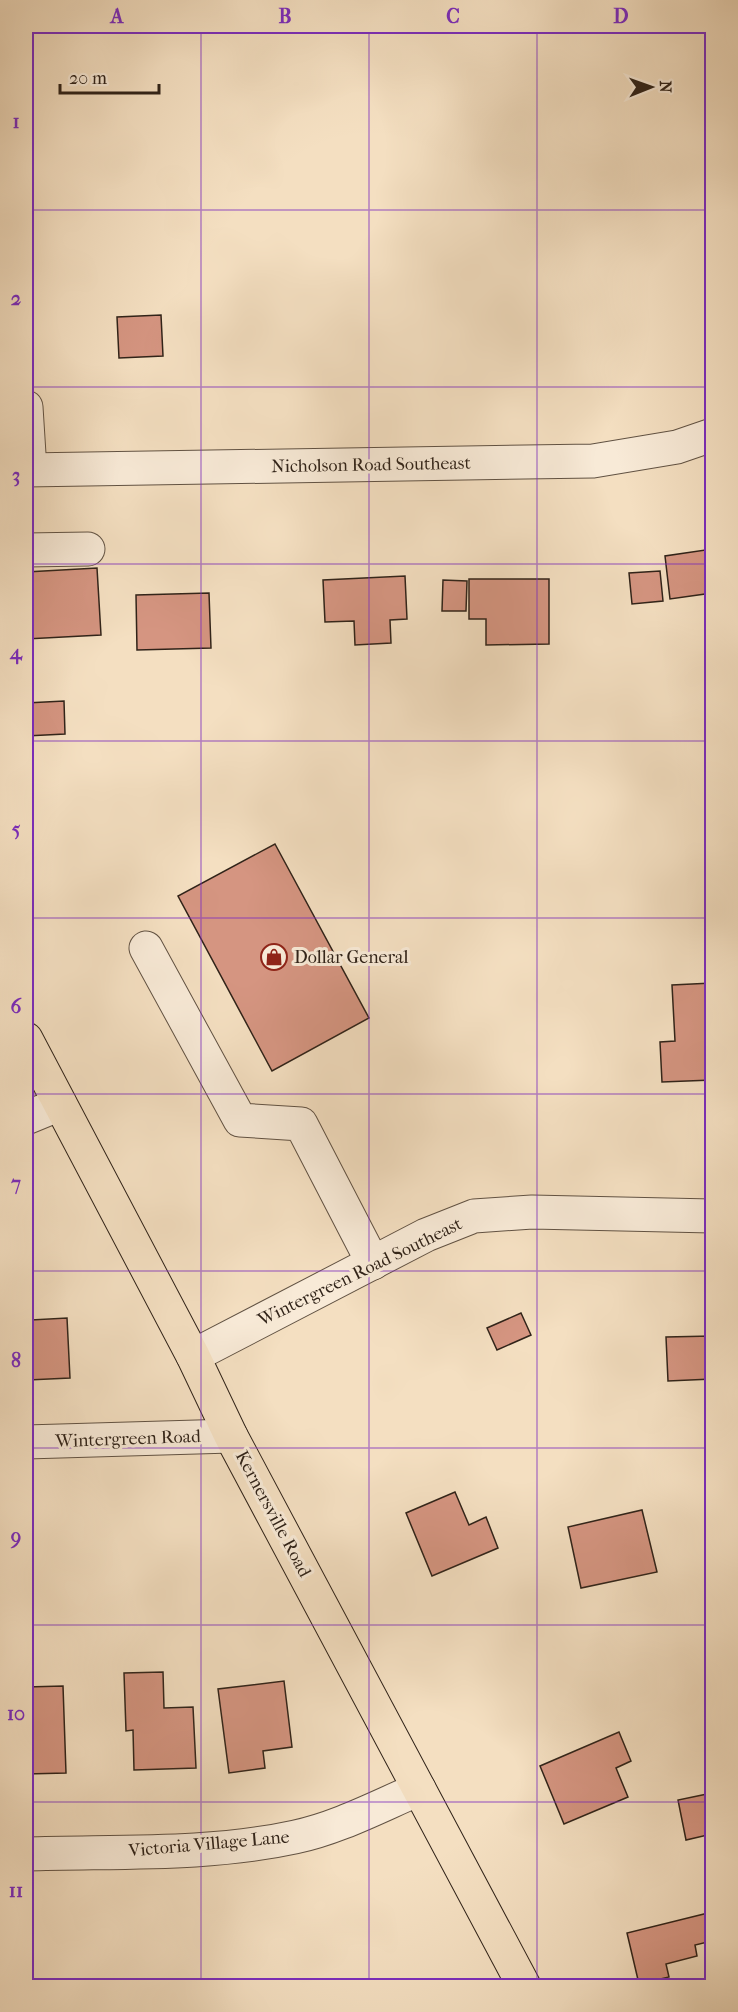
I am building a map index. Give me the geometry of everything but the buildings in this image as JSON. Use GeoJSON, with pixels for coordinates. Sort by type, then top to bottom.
{"type":"FeatureCollection","features":[{"type":"Feature","properties":{"kind":"main road","name":"Kernersville Road"},"geometry":{"type":"LineString","coordinates":[[26,1039],[193,1356],[231,1436],[524,1986]]}},
{"type":"Feature","properties":{"kind":"street"},"geometry":{"type":"LineString","coordinates":[[26,407],[28,470]]}},
{"type":"Feature","properties":{"kind":"street","name":"Nicholson Road Southeast"},"geometry":{"type":"LineString","coordinates":[[28,470],[593,461],[677,447],[712,435]]}},
{"type":"Feature","properties":{"kind":"street"},"geometry":{"type":"LineString","coordinates":[[26,550],[88,549]]}},
{"type":"Feature","properties":{"kind":"street"},"geometry":{"type":"LineString","coordinates":[[146,948],[240,1120],[301,1124],[373,1263]]}},
{"type":"Feature","properties":{"kind":"street"},"geometry":{"type":"LineString","coordinates":[[26,1118],[60,1104]]}},
{"type":"Feature","properties":{"kind":"street","name":"Wintergreen Road Southeast"},"geometry":{"type":"LineString","coordinates":[[193,1356],[426,1235],[474,1216],[532,1212],[712,1216]]}},
{"type":"Feature","properties":{"kind":"street","name":"Wintergreen Road"},"geometry":{"type":"LineString","coordinates":[[26,1442],[231,1436]]}},
{"type":"Feature","properties":{"kind":"street","name":"Victoria Village Lane"},"geometry":{"type":"LineString","coordinates":[[26,1854],[170,1850],[260,1843],[332,1826],[419,1789]]}},
{"type":"Feature","properties":{"kind":"place","name":"Dollar General"},"geometry":{"type":"Point","coordinates":[274,957]}}]}
